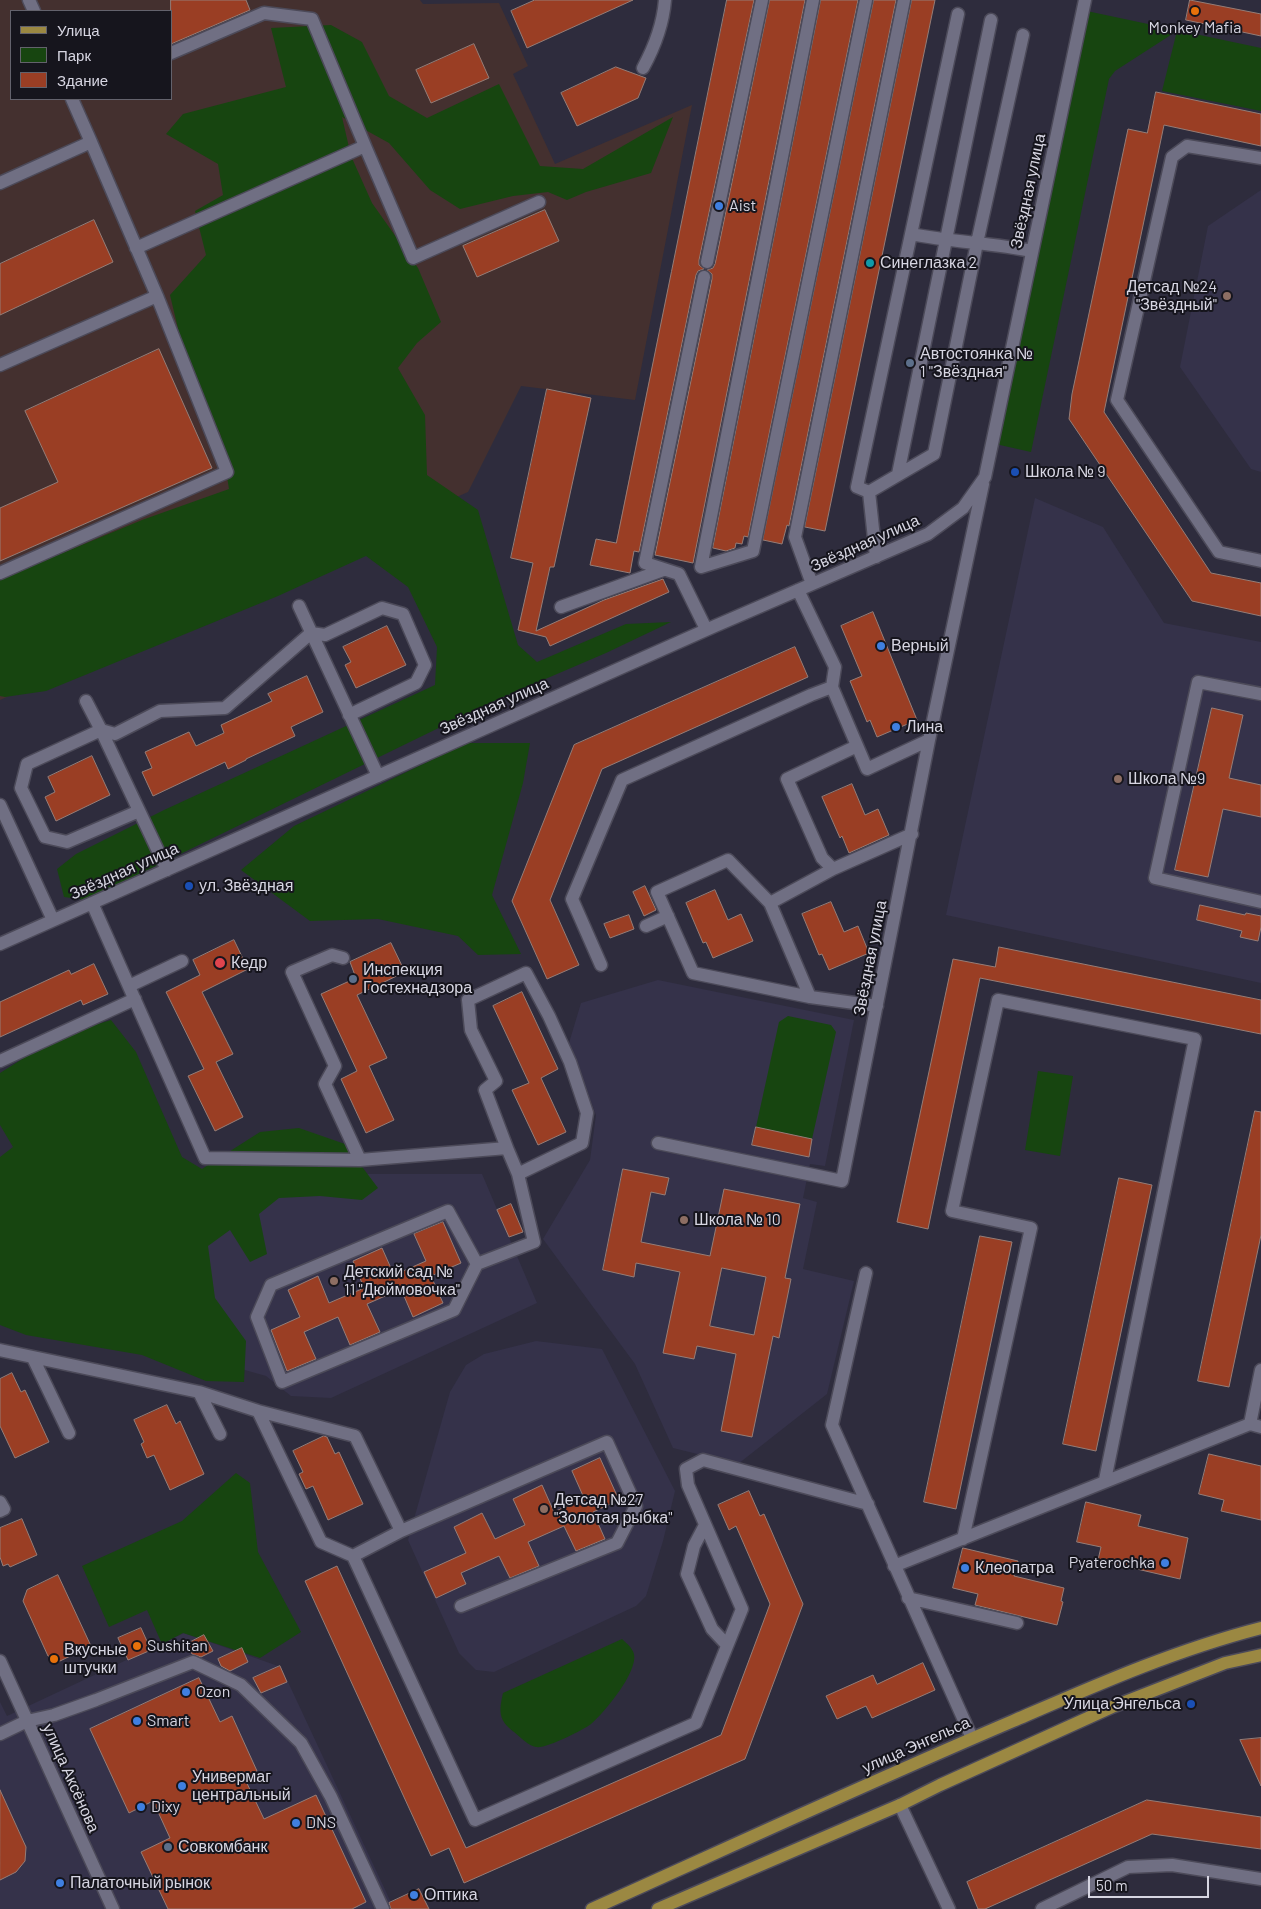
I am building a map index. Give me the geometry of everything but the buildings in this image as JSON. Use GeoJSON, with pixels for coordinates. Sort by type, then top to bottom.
{"type":"FeatureCollection","features":[{"type":"Feature","properties":{"kind":"main road","name":"улица Энгельса"},"geometry":{"type":"LineString","coordinates":[[592,1909],[972,1738],[1144,1665],[1233,1635],[1261,1628]]}},
{"type":"Feature","properties":{"kind":"main road"},"geometry":{"type":"LineString","coordinates":[[658,1909],[900,1805],[940,1785],[1112,1708],[1225,1663],[1261,1656]]}},
{"type":"Feature","properties":{"kind":"street"},"geometry":{"type":"LineString","coordinates":[[643,68],[653,50],[663,18],[665,0]]}},
{"type":"Feature","properties":{"kind":"street"},"geometry":{"type":"LineString","coordinates":[[707,262],[762,0]]}},
{"type":"Feature","properties":{"kind":"street"},"geometry":{"type":"LineString","coordinates":[[813,0],[701,567],[752,551],[866,0]]}},
{"type":"Feature","properties":{"kind":"street"},"geometry":{"type":"LineString","coordinates":[[812,584],[795,537],[904,0]]}},
{"type":"Feature","properties":{"kind":"street","name":"Звёздная улица"},"geometry":{"type":"LineString","coordinates":[[658,1143],[842,1181],[912,834],[929,740],[1085,0]]}},
{"type":"Feature","properties":{"kind":"street"},"geometry":{"type":"LineString","coordinates":[[172,53],[264,12],[312,19],[413,258],[539,202]]}},
{"type":"Feature","properties":{"kind":"street"},"geometry":{"type":"LineString","coordinates":[[869,492],[856,487],[958,14]]}},
{"type":"Feature","properties":{"kind":"street"},"geometry":{"type":"LineString","coordinates":[[898,474],[991,20]]}},
{"type":"Feature","properties":{"kind":"street"},"geometry":{"type":"LineString","coordinates":[[869,492],[934,454],[977,243],[1023,35]]}},
{"type":"Feature","properties":{"kind":"street"},"geometry":{"type":"LineString","coordinates":[[0,573],[227,472],[157,296],[72,100]]}},
{"type":"Feature","properties":{"kind":"street"},"geometry":{"type":"LineString","coordinates":[[0,183],[91,142]]}},
{"type":"Feature","properties":{"kind":"street"},"geometry":{"type":"LineString","coordinates":[[136,248],[365,146]]}},
{"type":"Feature","properties":{"kind":"street"},"geometry":{"type":"LineString","coordinates":[[1261,158],[1187,146],[1172,157],[1117,400],[1219,552],[1261,561]]}},
{"type":"Feature","properties":{"kind":"street"},"geometry":{"type":"LineString","coordinates":[[911,234],[1032,250]]}},
{"type":"Feature","properties":{"kind":"street"},"geometry":{"type":"LineString","coordinates":[[704,278],[645,563],[679,574],[706,629]]}},
{"type":"Feature","properties":{"kind":"street"},"geometry":{"type":"LineString","coordinates":[[0,365],[157,296]]}},
{"type":"Feature","properties":{"kind":"street","name":"Звёздная улица"},"geometry":{"type":"LineString","coordinates":[[0,944],[706,629],[928,534],[964,508],[984,477]]}},
{"type":"Feature","properties":{"kind":"street"},"geometry":{"type":"LineString","coordinates":[[869,492],[876,556]]}},
{"type":"Feature","properties":{"kind":"street"},"geometry":{"type":"LineString","coordinates":[[561,607],[663,570]]}},
{"type":"Feature","properties":{"kind":"street"},"geometry":{"type":"LineString","coordinates":[[798,590],[835,667],[832,687],[867,769],[929,740]]}},
{"type":"Feature","properties":{"kind":"street"},"geometry":{"type":"LineString","coordinates":[[299,606],[378,776]]}},
{"type":"Feature","properties":{"kind":"street"},"geometry":{"type":"LineString","coordinates":[[139,811],[67,842],[45,837],[21,788],[27,764],[101,730],[115,734],[160,711],[224,708],[311,633],[325,635],[382,608],[403,614],[424,665],[416,683],[349,715]]}},
{"type":"Feature","properties":{"kind":"street"},"geometry":{"type":"LineString","coordinates":[[1261,694],[1198,682],[1155,878],[1261,902]]}},
{"type":"Feature","properties":{"kind":"street"},"geometry":{"type":"LineString","coordinates":[[601,964],[572,899],[622,780],[811,694],[832,687]]}},
{"type":"Feature","properties":{"kind":"street"},"geometry":{"type":"LineString","coordinates":[[86,701],[167,870]]}},
{"type":"Feature","properties":{"kind":"street"},"geometry":{"type":"LineString","coordinates":[[832,869],[822,858],[787,779],[857,746]]}},
{"type":"Feature","properties":{"kind":"street"},"geometry":{"type":"LineString","coordinates":[[0,805],[53,920]]}},
{"type":"Feature","properties":{"kind":"street"},"geometry":{"type":"LineString","coordinates":[[770,903],[832,869],[912,834]]}},
{"type":"Feature","properties":{"kind":"street"},"geometry":{"type":"LineString","coordinates":[[810,997],[770,903],[728,860],[657,892],[693,973],[810,997],[877,1006]]}},
{"type":"Feature","properties":{"kind":"street"},"geometry":{"type":"LineString","coordinates":[[92,903],[205,1158],[360,1160],[507,1148]]}},
{"type":"Feature","properties":{"kind":"street"},"geometry":{"type":"LineString","coordinates":[[646,926],[668,916]]}},
{"type":"Feature","properties":{"kind":"street"},"geometry":{"type":"LineString","coordinates":[[343,958],[332,955],[292,972],[335,1066],[325,1084],[360,1160]]}},
{"type":"Feature","properties":{"kind":"street"},"geometry":{"type":"LineString","coordinates":[[129,986],[182,961]]}},
{"type":"Feature","properties":{"kind":"street"},"geometry":{"type":"LineString","coordinates":[[476,1264],[448,1211],[271,1285],[257,1317],[282,1382],[454,1310],[476,1264],[534,1242],[518,1174],[485,1090],[496,1081],[471,1030],[468,1000],[526,973],[549,1016],[570,1062],[588,1113],[582,1143],[518,1174]]}},
{"type":"Feature","properties":{"kind":"street"},"geometry":{"type":"LineString","coordinates":[[0,1061],[135,999]]}},
{"type":"Feature","properties":{"kind":"street"},"geometry":{"type":"LineString","coordinates":[[963,1539],[1031,1228],[952,1212],[998,1000],[1195,1039],[1105,1480]]}},
{"type":"Feature","properties":{"kind":"street"},"geometry":{"type":"LineString","coordinates":[[866,1273],[832,1425],[972,1738]]}},
{"type":"Feature","properties":{"kind":"street"},"geometry":{"type":"LineString","coordinates":[[0,1350],[199,1392],[258,1411],[355,1436],[401,1531]]}},
{"type":"Feature","properties":{"kind":"street"},"geometry":{"type":"LineString","coordinates":[[33,1358],[69,1433]]}},
{"type":"Feature","properties":{"kind":"street"},"geometry":{"type":"LineString","coordinates":[[894,1566],[1105,1480],[1255,1425],[1261,1370]]}},
{"type":"Feature","properties":{"kind":"street"},"geometry":{"type":"LineString","coordinates":[[199,1392],[220,1434]]}},
{"type":"Feature","properties":{"kind":"street"},"geometry":{"type":"LineString","coordinates":[[258,1411],[321,1542],[353,1556],[475,1820],[696,1723],[742,1609],[688,1485],[686,1469],[703,1460],[868,1504]]}},
{"type":"Feature","properties":{"kind":"street"},"geometry":{"type":"LineString","coordinates":[[353,1556],[401,1531],[608,1442],[636,1506],[617,1542],[461,1606]]}},
{"type":"Feature","properties":{"kind":"street"},"geometry":{"type":"LineString","coordinates":[[0,1502],[4,1509],[0,1511]]}},
{"type":"Feature","properties":{"kind":"street"},"geometry":{"type":"LineString","coordinates":[[706,1525],[694,1546],[687,1574],[712,1629],[727,1645]]}},
{"type":"Feature","properties":{"kind":"street"},"geometry":{"type":"LineString","coordinates":[[908,1598],[1017,1623]]}},
{"type":"Feature","properties":{"kind":"street","name":"улица Аксёнова"},"geometry":{"type":"LineString","coordinates":[[0,1661],[113,1909]]}},
{"type":"Feature","properties":{"kind":"street"},"geometry":{"type":"LineString","coordinates":[[0,1734],[28,1722],[54,1716],[193,1662],[241,1685],[301,1743],[331,1797],[384,1909]]}},
{"type":"Feature","properties":{"kind":"street"},"geometry":{"type":"LineString","coordinates":[[900,1805],[949,1909]]}},
{"type":"Feature","properties":{"kind":"street"},"geometry":{"type":"LineString","coordinates":[[1042,1909],[1128,1867],[1172,1865],[1261,1879]]}},
{"type":"Feature","properties":{"kind":"shaded area"},"geometry":{"type":"Polygon","coordinates":[[[0,0],[420,0],[423,4],[499,3],[528,66],[513,74],[555,164],[692,105],[635,400],[521,386],[468,492],[0,700],[0,0]]]}},
{"type":"Feature","properties":{"kind":"shaded area","name":"Детсад №24 \"Звёздный\""},"geometry":{"type":"Polygon","coordinates":[[[1261,190],[1261,472],[1251,469],[1180,367],[1208,226],[1261,190]]]}},
{"type":"Feature","properties":{"kind":"shaded area","name":"Школа №9"},"geometry":{"type":"Polygon","coordinates":[[[1035,498],[1103,527],[1164,623],[1261,642],[1261,983],[946,915],[1035,498]]]}},
{"type":"Feature","properties":{"kind":"shaded area","name":"Школа № 10"},"geometry":{"type":"Polygon","coordinates":[[[658,980],[854,1020],[825,1166],[810,1164],[803,1198],[817,1202],[803,1269],[854,1281],[827,1394],[738,1464],[673,1448],[635,1364],[543,1239],[590,1160],[596,1115],[569,1043],[581,1003],[658,980]]]}},
{"type":"Feature","properties":{"kind":"shaded area","name":"Детский сад № 11 \"Дюймовочка\""},"geometry":{"type":"Polygon","coordinates":[[[222,1174],[482,1174],[537,1303],[331,1398],[291,1396],[266,1376],[192,1355],[125,1223],[222,1174]]]}},
{"type":"Feature","properties":{"kind":"shaded area","name":"Детсад №27 \"Золотая рыбка\""},"geometry":{"type":"Polygon","coordinates":[[[536,1341],[602,1349],[675,1491],[663,1541],[646,1596],[636,1606],[494,1672],[476,1670],[459,1653],[408,1540],[450,1392],[466,1365],[484,1354],[536,1341]]]}},
{"type":"Feature","properties":{"kind":"shaded area"},"geometry":{"type":"Polygon","coordinates":[[[184,1633],[281,1667],[394,1909],[0,1909],[0,1702],[7,1716],[184,1633]]]}},
{"type":"Feature","properties":{"kind":"green space"},"geometry":{"type":"Polygon","coordinates":[[[1082,10],[1261,48],[1261,111],[1162,91],[1177,31],[1115,71],[1109,79],[1031,452],[991,443],[1082,10]]]}},
{"type":"Feature","properties":{"kind":"green space"},"geometry":{"type":"Polygon","coordinates":[[[331,25],[362,42],[389,96],[427,118],[499,84],[540,166],[583,169],[673,117],[651,173],[586,192],[567,200],[548,192],[513,196],[460,209],[430,190],[389,143],[342,117],[351,156],[372,203],[418,268],[441,322],[417,343],[398,368],[425,415],[427,475],[478,510],[518,645],[537,662],[626,624],[671,622],[606,653],[494,701],[86,900],[64,897],[57,869],[76,854],[164,810],[435,685],[437,647],[408,587],[366,556],[278,596],[46,691],[5,697],[0,696],[0,579],[142,520],[229,489],[220,433],[191,383],[170,295],[206,255],[195,211],[223,195],[218,164],[166,134],[183,114],[286,87],[271,28],[331,25]]]}},
{"type":"Feature","properties":{"kind":"green space"},"geometry":{"type":"Polygon","coordinates":[[[467,743],[530,743],[523,783],[492,895],[521,954],[478,955],[458,936],[378,919],[310,921],[241,870],[294,826],[467,743]]]}},
{"type":"Feature","properties":{"kind":"green space"},"geometry":{"type":"Polygon","coordinates":[[[788,1016],[831,1025],[836,1032],[812,1139],[756,1127],[779,1022],[788,1016]]]}},
{"type":"Feature","properties":{"kind":"green space"},"geometry":{"type":"Polygon","coordinates":[[[111,1020],[136,1052],[182,1157],[202,1169],[260,1132],[299,1128],[345,1144],[378,1188],[362,1200],[320,1196],[279,1198],[259,1214],[267,1254],[250,1262],[230,1230],[208,1246],[215,1298],[246,1341],[244,1382],[206,1381],[142,1355],[26,1335],[0,1325],[0,1157],[13,1147],[0,1125],[0,1073],[59,1036],[111,1020]]]}},
{"type":"Feature","properties":{"kind":"green space"},"geometry":{"type":"Polygon","coordinates":[[[1038,1071],[1073,1076],[1060,1156],[1025,1150],[1038,1071]]]}},
{"type":"Feature","properties":{"kind":"green space"},"geometry":{"type":"Polygon","coordinates":[[[236,1473],[250,1483],[258,1552],[301,1632],[260,1658],[183,1633],[162,1644],[147,1610],[109,1627],[82,1566],[182,1521],[236,1473]]]}},
{"type":"Feature","properties":{"kind":"green space"},"geometry":{"type":"Polygon","coordinates":[[[622,1639],[631,1647],[634,1654],[631,1671],[612,1701],[591,1724],[556,1742],[536,1747],[530,1745],[509,1728],[502,1719],[501,1705],[503,1693],[622,1639]]]}},
{"type":"Feature","properties":{"kind":"place","name":"Monkey Mafia"},"geometry":{"type":"Point","coordinates":[1195,11]}},
{"type":"Feature","properties":{"kind":"place","name":"Aist"},"geometry":{"type":"Point","coordinates":[719,206]}},
{"type":"Feature","properties":{"kind":"place","name":"Синеглазка 2"},"geometry":{"type":"Point","coordinates":[870,263]}},
{"type":"Feature","properties":{"kind":"place","name":"Детсад №24 \"Звёздный\""},"geometry":{"type":"Point","coordinates":[1227,296]}},
{"type":"Feature","properties":{"kind":"place","name":"Автостоянка № 1 \"Звёздная\""},"geometry":{"type":"Point","coordinates":[910,363]}},
{"type":"Feature","properties":{"kind":"place","name":"Школа № 9"},"geometry":{"type":"Point","coordinates":[1015,472]}},
{"type":"Feature","properties":{"kind":"place","name":"Верный"},"geometry":{"type":"Point","coordinates":[881,646]}},
{"type":"Feature","properties":{"kind":"place","name":"Лина"},"geometry":{"type":"Point","coordinates":[896,727]}},
{"type":"Feature","properties":{"kind":"place","name":"Школа №9"},"geometry":{"type":"Point","coordinates":[1118,779]}},
{"type":"Feature","properties":{"kind":"place","name":"ул. Звёздная"},"geometry":{"type":"Point","coordinates":[189,886]}},
{"type":"Feature","properties":{"kind":"place","name":"Кедр"},"geometry":{"type":"Point","coordinates":[220,963]}},
{"type":"Feature","properties":{"kind":"place","name":"Инспекция Гостехнадзора"},"geometry":{"type":"Point","coordinates":[353,979]}},
{"type":"Feature","properties":{"kind":"place","name":"Школа № 10"},"geometry":{"type":"Point","coordinates":[684,1220]}},
{"type":"Feature","properties":{"kind":"place","name":"Детский сад № 11 \"Дюймовочка\""},"geometry":{"type":"Point","coordinates":[334,1281]}},
{"type":"Feature","properties":{"kind":"place","name":"Детсад №27 \"Золотая рыбка\""},"geometry":{"type":"Point","coordinates":[544,1509]}},
{"type":"Feature","properties":{"kind":"place","name":"Pyaterochka"},"geometry":{"type":"Point","coordinates":[1165,1563]}},
{"type":"Feature","properties":{"kind":"place","name":"Клеопатра"},"geometry":{"type":"Point","coordinates":[965,1568]}},
{"type":"Feature","properties":{"kind":"place","name":"Sushitan"},"geometry":{"type":"Point","coordinates":[137,1646]}},
{"type":"Feature","properties":{"kind":"place","name":"Вкусные штучки"},"geometry":{"type":"Point","coordinates":[54,1659]}},
{"type":"Feature","properties":{"kind":"place","name":"Ozon"},"geometry":{"type":"Point","coordinates":[186,1692]}},
{"type":"Feature","properties":{"kind":"place","name":"Улица Энгельса"},"geometry":{"type":"Point","coordinates":[1191,1704]}},
{"type":"Feature","properties":{"kind":"place","name":"Smart"},"geometry":{"type":"Point","coordinates":[137,1721]}},
{"type":"Feature","properties":{"kind":"place","name":"Универмаг центральный"},"geometry":{"type":"Point","coordinates":[182,1786]}},
{"type":"Feature","properties":{"kind":"place","name":"Dixy"},"geometry":{"type":"Point","coordinates":[141,1807]}},
{"type":"Feature","properties":{"kind":"place","name":"DNS"},"geometry":{"type":"Point","coordinates":[296,1823]}},
{"type":"Feature","properties":{"kind":"place","name":"Совкомбанк"},"geometry":{"type":"Point","coordinates":[168,1847]}},
{"type":"Feature","properties":{"kind":"place","name":"Палаточный рынок"},"geometry":{"type":"Point","coordinates":[60,1883]}},
{"type":"Feature","properties":{"kind":"place","name":"Оптика"},"geometry":{"type":"Point","coordinates":[414,1895]}}]}
